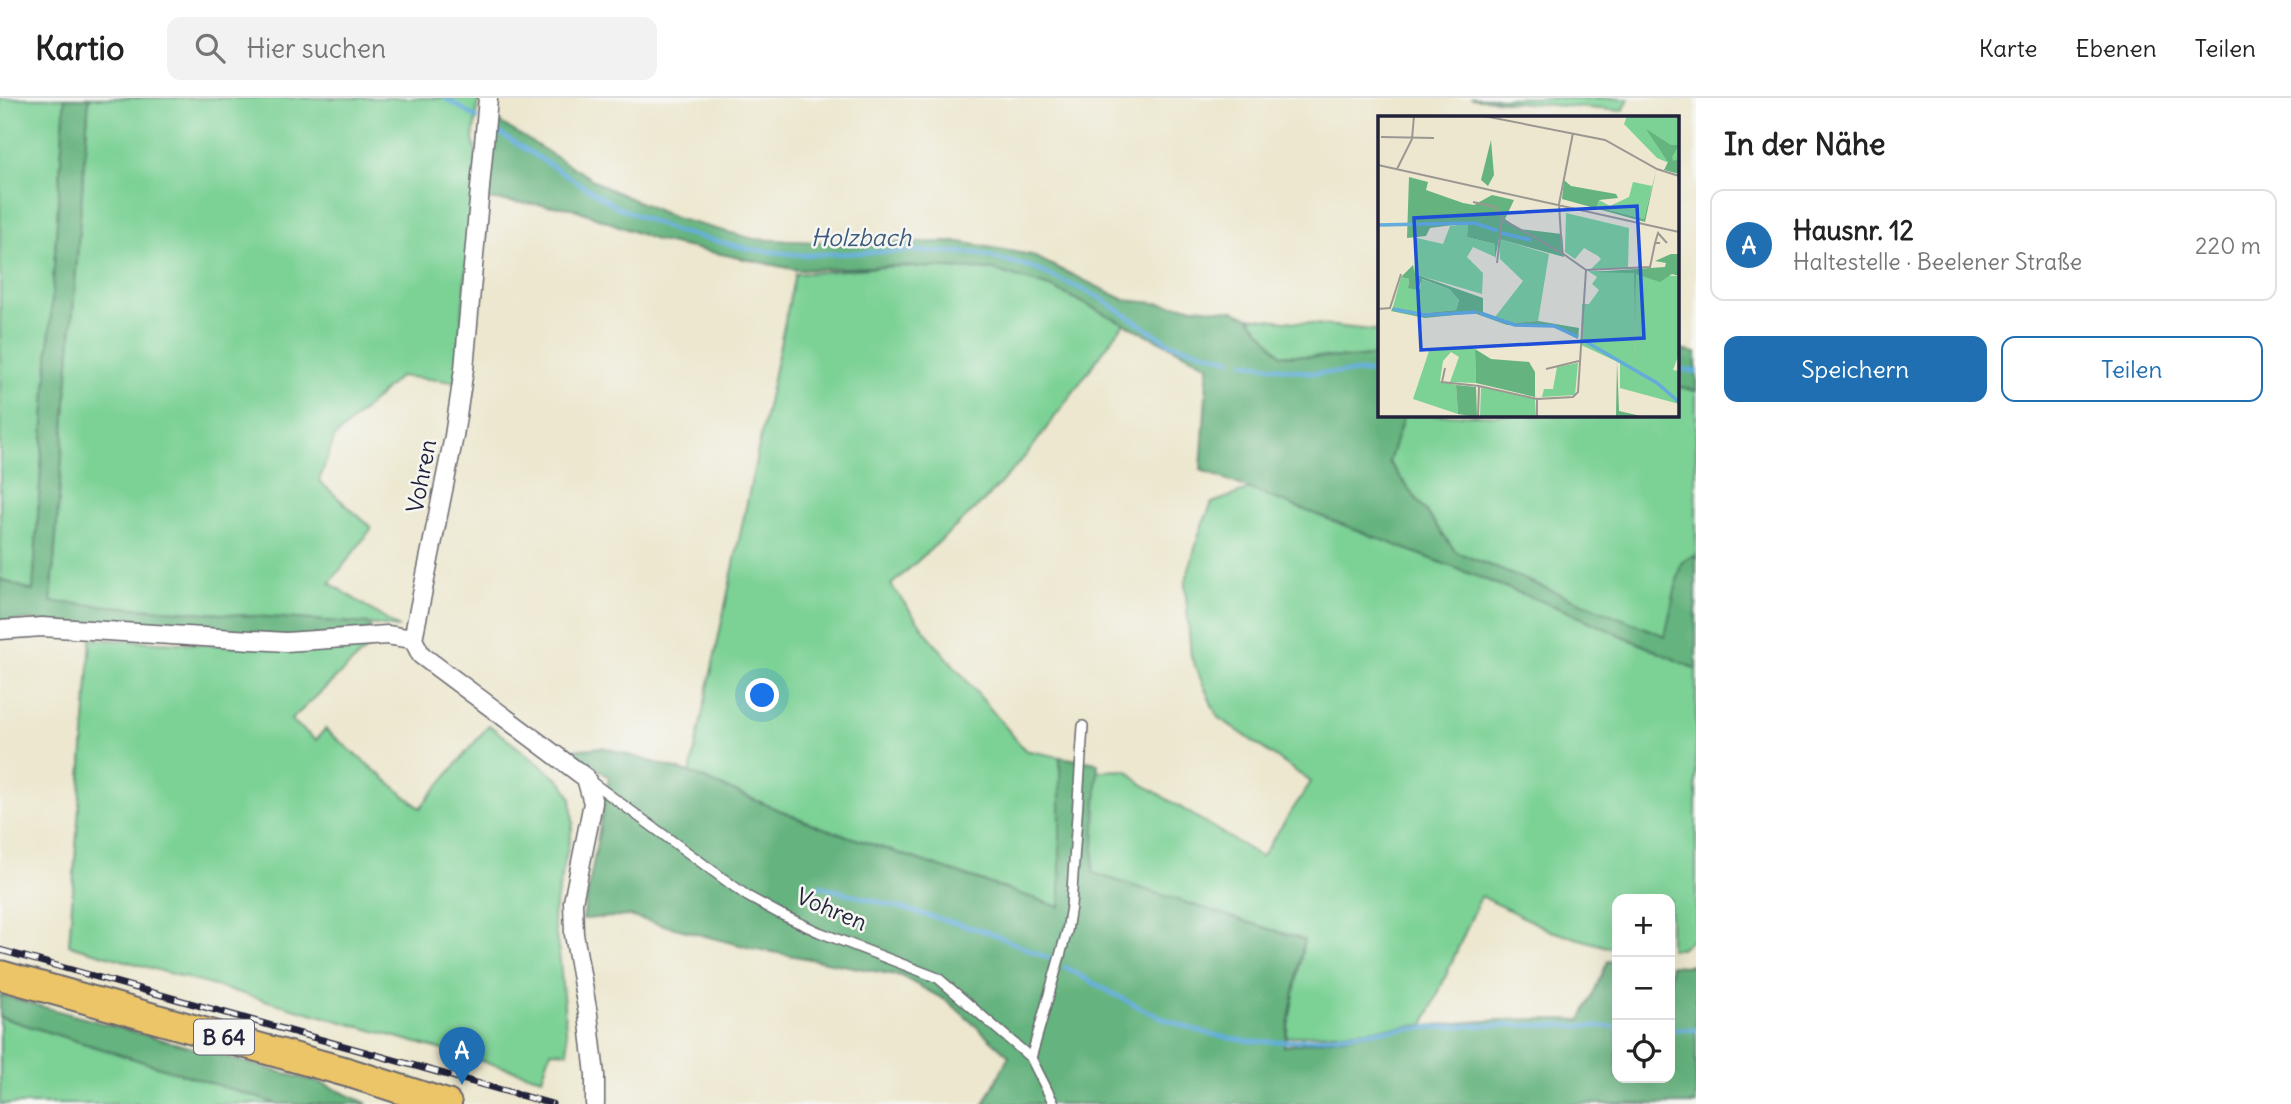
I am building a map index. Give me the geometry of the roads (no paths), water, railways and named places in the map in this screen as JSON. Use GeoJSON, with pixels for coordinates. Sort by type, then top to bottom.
{"type":"FeatureCollection","features":[{"type":"Feature","properties":{"kind":"main road","name":"B 64"},"geometry":{"type":"LineString","coordinates":[[0,975],[350,1073],[447,1104]]}},
{"type":"Feature","properties":{"kind":"street","name":"Vohren"},"geometry":{"type":"LineString","coordinates":[[488,98],[464,369],[456,423],[413,639],[421,655],[586,778]]}},
{"type":"Feature","properties":{"kind":"street"},"geometry":{"type":"LineString","coordinates":[[0,630],[42,627],[286,642],[387,635],[413,639]]}},
{"type":"Feature","properties":{"kind":"street"},"geometry":{"type":"LineString","coordinates":[[586,778],[593,803],[573,902],[574,934],[594,1062],[595,1104]]}},
{"type":"Feature","properties":{"kind":"lane"},"geometry":{"type":"LineString","coordinates":[[1054,1104],[1031,1058],[1072,906],[1083,726]]}},
{"type":"Feature","properties":{"kind":"lane","name":"Vohren"},"geometry":{"type":"LineString","coordinates":[[586,778],[747,896],[819,932],[938,978],[1031,1058]]}},
{"type":"Feature","properties":{"kind":"lane"},"geometry":{"type":"LineString","coordinates":[[593,803],[602,798],[614,799]]}},
{"type":"Feature","properties":{"kind":"waterway","name":"Holzbach"},"geometry":{"type":"LineString","coordinates":[[445,98],[477,118]]}},
{"type":"Feature","properties":{"kind":"waterway","name":"Holzbach"},"geometry":{"type":"LineString","coordinates":[[498,132],[617,207],[675,231],[749,249],[802,255],[913,251],[975,253],[1031,267],[1097,296],[1169,343],[1230,359]]}},
{"type":"Feature","properties":{"kind":"waterway","name":"Holzbach"},"geometry":{"type":"LineString","coordinates":[[1244,362],[1311,373],[1378,372]]}},
{"type":"Feature","properties":{"kind":"waterway","name":"Holzbach"},"geometry":{"type":"LineString","coordinates":[[1678,368],[1696,372]]}},
{"type":"Feature","properties":{"kind":"waterway"},"geometry":{"type":"LineString","coordinates":[[820,886],[988,932],[1050,959]]}},
{"type":"Feature","properties":{"kind":"waterway"},"geometry":{"type":"LineString","coordinates":[[1065,967],[1126,1001],[1168,1020],[1212,1035],[1253,1041],[1289,1041],[1438,1027],[1612,1027]]}},
{"type":"Feature","properties":{"kind":"waterway"},"geometry":{"type":"LineString","coordinates":[[1675,1029],[1696,1030]]}},
{"type":"Feature","properties":{"kind":"railway"},"geometry":{"type":"LineString","coordinates":[[0,950],[552,1104]]}},
{"type":"Feature","properties":{"kind":"place","name":"Hausnr. 12"},"geometry":{"type":"Point","coordinates":[462,1085]}}]}
